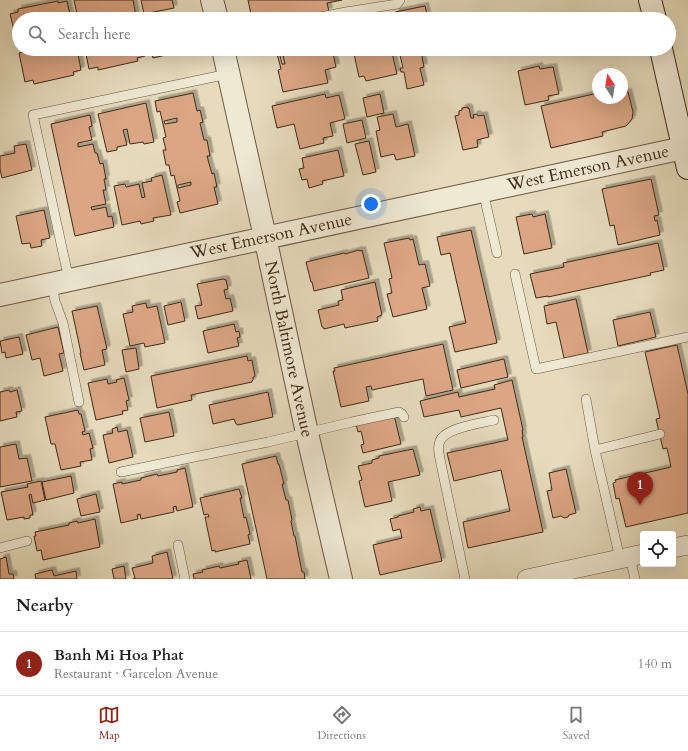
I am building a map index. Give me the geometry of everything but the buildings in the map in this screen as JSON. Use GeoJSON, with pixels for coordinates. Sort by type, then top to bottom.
{"type":"FeatureCollection","features":[{"type":"Feature","properties":{"kind":"street"},"geometry":{"type":"LineString","coordinates":[[212,0],[215,12]]}},
{"type":"Feature","properties":{"kind":"street"},"geometry":{"type":"LineString","coordinates":[[650,0],[653,12]]}},
{"type":"Feature","properties":{"kind":"street","name":"North Baltimore Avenue"},"geometry":{"type":"LineString","coordinates":[[224,56],[307,433],[341,579]]}},
{"type":"Feature","properties":{"kind":"street"},"geometry":{"type":"LineString","coordinates":[[663,56],[687,154]]}},
{"type":"Feature","properties":{"kind":"street","name":"West Emerson Avenue"},"geometry":{"type":"LineString","coordinates":[[0,295],[483,190],[687,154]]}},
{"type":"Feature","properties":{"kind":"street"},"geometry":{"type":"LineString","coordinates":[[676,547],[688,545]]}},
{"type":"Feature","properties":{"kind":"street"},"geometry":{"type":"LineString","coordinates":[[527,579],[549,577],[631,557]]}},
{"type":"Feature","properties":{"kind":"lane"},"geometry":{"type":"LineString","coordinates":[[346,12],[397,4],[400,0]]}},
{"type":"Feature","properties":{"kind":"lane"},"geometry":{"type":"LineString","coordinates":[[79,402],[63,323],[55,301],[60,281],[33,115],[228,74]]}},
{"type":"Feature","properties":{"kind":"lane"},"geometry":{"type":"LineString","coordinates":[[483,190],[497,253]]}},
{"type":"Feature","properties":{"kind":"lane"},"geometry":{"type":"LineString","coordinates":[[515,274],[536,369],[688,337]]}},
{"type":"Feature","properties":{"kind":"lane"},"geometry":{"type":"LineString","coordinates":[[586,399],[595,450],[631,557],[635,579]]}},
{"type":"Feature","properties":{"kind":"lane"},"geometry":{"type":"LineString","coordinates":[[121,472],[399,412],[404,417]]}},
{"type":"Feature","properties":{"kind":"lane"},"geometry":{"type":"LineString","coordinates":[[465,579],[438,449],[439,442],[441,438],[449,432],[494,420]]}},
{"type":"Feature","properties":{"kind":"lane"},"geometry":{"type":"LineString","coordinates":[[595,450],[660,434]]}},
{"type":"Feature","properties":{"kind":"lane"},"geometry":{"type":"LineString","coordinates":[[0,548],[27,541]]}},
{"type":"Feature","properties":{"kind":"lane"},"geometry":{"type":"LineString","coordinates":[[178,545],[185,579]]}},
{"type":"Feature","properties":{"kind":"place","name":"Banh Mi Hoa Phat"},"geometry":{"type":"Point","coordinates":[640,505]}}]}
